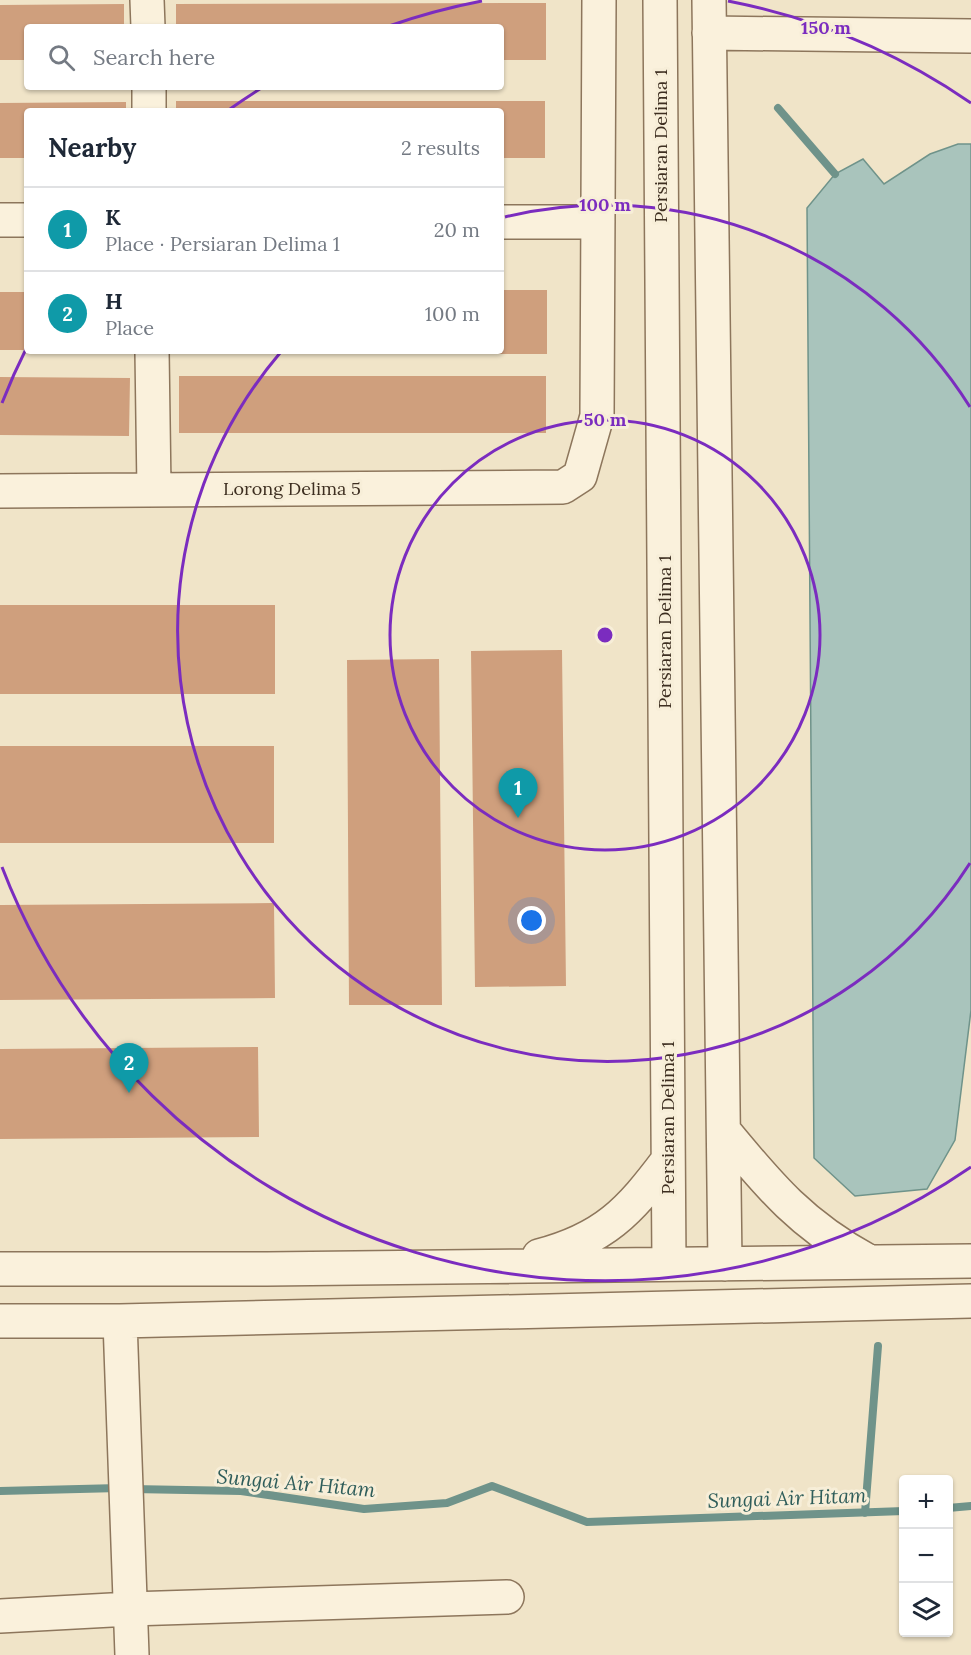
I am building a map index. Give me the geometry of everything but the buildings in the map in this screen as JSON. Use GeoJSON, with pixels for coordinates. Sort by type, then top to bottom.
{"type":"FeatureCollection","features":[{"type":"Feature","properties":{"kind":"street"},"geometry":{"type":"LineString","coordinates":[[147,0],[148,24]]}},
{"type":"Feature","properties":{"kind":"street"},"geometry":{"type":"LineString","coordinates":[[504,222],[598,222],[599,0]]}},
{"type":"Feature","properties":{"kind":"street","name":"Persiaran Delima 1"},"geometry":{"type":"LineString","coordinates":[[660,0],[669,1264]]}},
{"type":"Feature","properties":{"kind":"street"},"geometry":{"type":"LineString","coordinates":[[709,0],[725,1264]]}},
{"type":"Feature","properties":{"kind":"street"},"geometry":{"type":"LineString","coordinates":[[710,33],[971,36]]}},
{"type":"Feature","properties":{"kind":"street"},"geometry":{"type":"LineString","coordinates":[[149,90],[149,108]]}},
{"type":"Feature","properties":{"kind":"street"},"geometry":{"type":"LineString","coordinates":[[0,220],[24,220]]}},
{"type":"Feature","properties":{"kind":"street","name":"Lorong Delima 5"},"geometry":{"type":"LineString","coordinates":[[0,491],[563,487],[580,476],[597,416],[598,222]]}},
{"type":"Feature","properties":{"kind":"street"},"geometry":{"type":"LineString","coordinates":[[152,354],[154,490]]}},
{"type":"Feature","properties":{"kind":"street"},"geometry":{"type":"LineString","coordinates":[[664,554],[716,558]]}},
{"type":"Feature","properties":{"kind":"street"},"geometry":{"type":"LineString","coordinates":[[724,1131],[790,1208],[832,1242],[871,1262]]}},
{"type":"Feature","properties":{"kind":"street"},"geometry":{"type":"LineString","coordinates":[[499,1267],[571,1248],[609,1226],[639,1200],[668,1160]]}},
{"type":"Feature","properties":{"kind":"street"},"geometry":{"type":"LineString","coordinates":[[0,1269],[499,1267],[971,1261]]}},
{"type":"Feature","properties":{"kind":"street"},"geometry":{"type":"LineString","coordinates":[[0,1321],[120,1321],[971,1301]]}},
{"type":"Feature","properties":{"kind":"street"},"geometry":{"type":"LineString","coordinates":[[120,1321],[132,1655]]}},
{"type":"Feature","properties":{"kind":"street"},"geometry":{"type":"LineString","coordinates":[[0,1616],[130,1601],[507,1597]]}},
{"type":"Feature","properties":{"kind":"water"},"geometry":{"type":"Polygon","coordinates":[[[958,144],[971,144],[971,1010],[955,1140],[927,1189],[855,1196],[814,1158],[807,208],[835,174],[863,159],[884,184],[930,154],[958,144]]]}},
{"type":"Feature","properties":{"kind":"waterway"},"geometry":{"type":"LineString","coordinates":[[778,108],[835,174]]}},
{"type":"Feature","properties":{"kind":"waterway"},"geometry":{"type":"LineString","coordinates":[[865,1513],[878,1346]]}},
{"type":"Feature","properties":{"kind":"waterway","name":"Sungai Air Hitam"},"geometry":{"type":"LineString","coordinates":[[132,1489],[241,1491],[364,1509],[447,1503],[492,1486],[587,1522],[899,1511]]}},
{"type":"Feature","properties":{"kind":"waterway","name":"Sungai Air Hitam"},"geometry":{"type":"LineString","coordinates":[[0,1491],[119,1488]]}},
{"type":"Feature","properties":{"kind":"waterway","name":"Sungai Air Hitam"},"geometry":{"type":"LineString","coordinates":[[953,1508],[971,1506]]}},
{"type":"Feature","properties":{"kind":"place","name":"K"},"geometry":{"type":"Point","coordinates":[518,818]}},
{"type":"Feature","properties":{"kind":"place","name":"H"},"geometry":{"type":"Point","coordinates":[129,1093]}}]}
